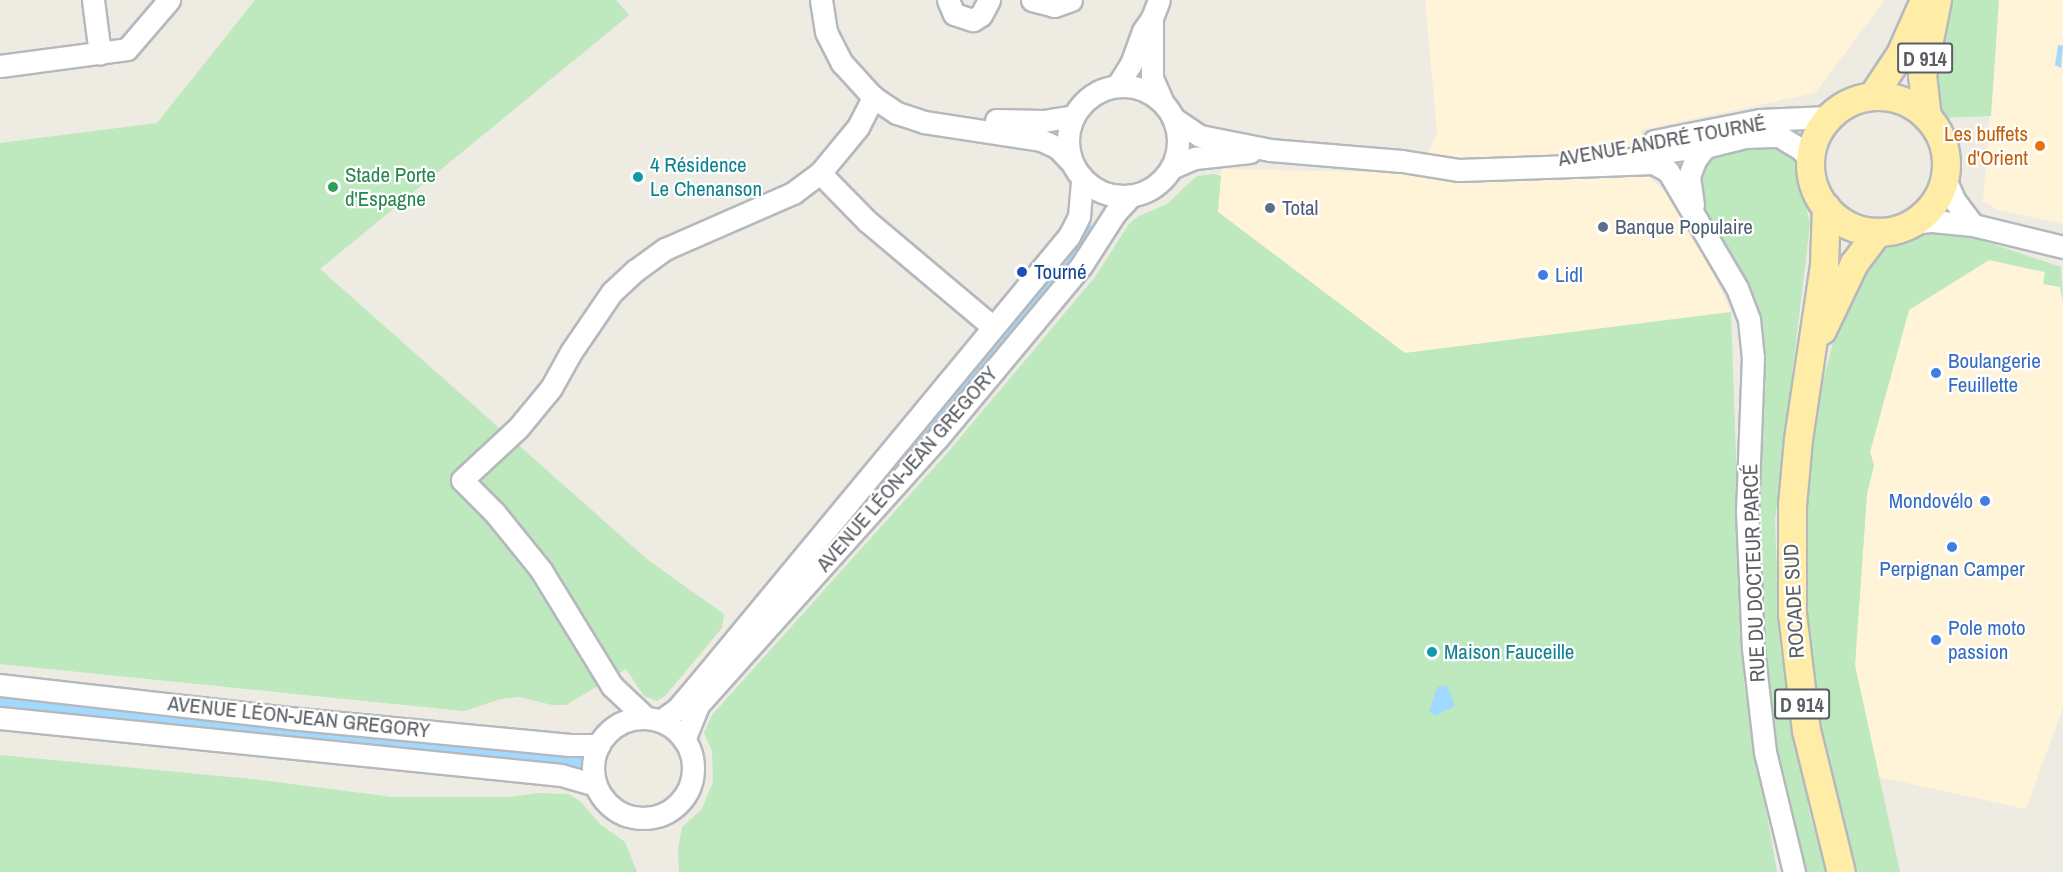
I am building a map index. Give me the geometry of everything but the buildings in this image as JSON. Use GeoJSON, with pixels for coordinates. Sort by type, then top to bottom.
{"type":"FeatureCollection","features":[{"type":"Feature","properties":{"kind":"main road","name":"D 914"},"geometry":{"type":"LineString","coordinates":[[1872,96],[1900,54],[1924,0]]}},
{"type":"Feature","properties":{"kind":"main road","name":"D 914"},"geometry":{"type":"LineString","coordinates":[[1927,117],[1922,75],[1937,0]]}},
{"type":"Feature","properties":{"kind":"main road"},"geometry":{"type":"LineString","coordinates":[[1872,96],[1904,100],[1927,117],[1944,145],[1945,179],[1934,204],[1912,223],[1892,231],[1877,232],[1851,226],[1826,207],[1813,183],[1810,161],[1816,136],[1828,117],[1847,103],[1872,96]]}},
{"type":"Feature","properties":{"kind":"main road","name":"D 914"},"geometry":{"type":"LineString","coordinates":[[1809,362],[1824,265],[1826,207]]}},
{"type":"Feature","properties":{"kind":"main road","name":"D 914"},"geometry":{"type":"LineString","coordinates":[[1809,362],[1854,263],[1877,232]]}},
{"type":"Feature","properties":{"kind":"main road","name":"ROCADE SUD"},"geometry":{"type":"LineString","coordinates":[[1809,362],[1798,439],[1792,505],[1792,613],[1806,730],[1841,872]]}},
{"type":"Feature","properties":{"kind":"street"},"geometry":{"type":"LineString","coordinates":[[93,0],[100,54]]}},
{"type":"Feature","properties":{"kind":"street"},"geometry":{"type":"LineString","coordinates":[[0,66],[127,49],[169,0]]}},
{"type":"Feature","properties":{"kind":"street"},"geometry":{"type":"LineString","coordinates":[[821,0],[826,32],[842,63],[873,97],[897,113],[924,123],[1041,140],[1058,148],[1096,189],[1113,195],[1131,196],[1154,186],[1172,168],[1177,151],[1178,134],[1152,78],[1156,9]]}},
{"type":"Feature","properties":{"kind":"street"},"geometry":{"type":"LineString","coordinates":[[832,0],[837,28],[851,57],[871,81],[896,101],[925,111],[1002,121],[1043,121],[1073,116]]}},
{"type":"Feature","properties":{"kind":"street"},"geometry":{"type":"LineString","coordinates":[[948,0],[954,14],[973,20],[981,15],[989,0]]}},
{"type":"Feature","properties":{"kind":"street"},"geometry":{"type":"LineString","coordinates":[[1032,0],[1054,6],[1071,0]]}},
{"type":"Feature","properties":{"kind":"street"},"geometry":{"type":"LineString","coordinates":[[1116,86],[1131,64],[1143,31],[1156,9]]}},
{"type":"Feature","properties":{"kind":"street"},"geometry":{"type":"LineString","coordinates":[[1077,171],[1068,147],[1068,131],[1073,116],[1084,101],[1099,91],[1116,86],[1134,86],[1150,93],[1168,110]]}},
{"type":"Feature","properties":{"kind":"street"},"geometry":{"type":"LineString","coordinates":[[612,686],[603,739],[594,758],[596,785],[604,800],[617,811],[632,817],[649,818],[665,813],[679,803],[688,789],[692,772],[691,756],[684,740],[674,729],[653,720],[612,686],[541,570],[494,512],[462,480],[518,428],[550,388],[571,352],[612,292],[636,270],[665,249],[794,193],[820,173],[858,127],[873,97]]}},
{"type":"Feature","properties":{"kind":"street","name":"AVENUE ANDRÉ TOURNÉ"},"geometry":{"type":"LineString","coordinates":[[1168,110],[1200,135],[1270,150],[1402,161],[1431,156],[1508,166],[1601,165],[1676,150],[1705,147],[1745,137],[1779,136],[1802,150],[1810,161]]}},
{"type":"Feature","properties":{"kind":"street","name":"AVENUE ANDRÉ TOURNÉ"},"geometry":{"type":"LineString","coordinates":[[1531,165],[1760,120],[1828,117]]}},
{"type":"Feature","properties":{"kind":"street"},"geometry":{"type":"LineString","coordinates":[[1601,165],[1653,163],[1668,171],[1676,150],[1690,139],[1733,130],[1760,120]]}},
{"type":"Feature","properties":{"kind":"street","name":"RUE DU DOCTEUR PARCÉ"},"geometry":{"type":"LineString","coordinates":[[1694,212],[1689,176],[1695,160],[1705,147]]}},
{"type":"Feature","properties":{"kind":"street","name":"AVENUE ANDRÉ TOURNÉ"},"geometry":{"type":"LineString","coordinates":[[1172,168],[1195,158],[1270,150]]}},
{"type":"Feature","properties":{"kind":"street","name":"AVENUE LÉON-JEAN GREGORY"},"geometry":{"type":"LineString","coordinates":[[653,720],[677,709],[1069,236],[1079,216],[1077,171]]}},
{"type":"Feature","properties":{"kind":"street","name":"RUE DU DOCTEUR PARCÉ"},"geometry":{"type":"LineString","coordinates":[[1668,171],[1737,288],[1749,320],[1753,357],[1747,511],[1753,648],[1764,752],[1794,872]]}},
{"type":"Feature","properties":{"kind":"street"},"geometry":{"type":"LineString","coordinates":[[820,173],[867,221],[993,327]]}},
{"type":"Feature","properties":{"kind":"street"},"geometry":{"type":"LineString","coordinates":[[1945,179],[1955,201],[1973,225]]}},
{"type":"Feature","properties":{"kind":"street","name":"AVENUE LÉON-JEAN GREGORY"},"geometry":{"type":"LineString","coordinates":[[684,740],[698,705],[936,440],[1081,266],[1115,213],[1131,196]]}},
{"type":"Feature","properties":{"kind":"street"},"geometry":{"type":"LineString","coordinates":[[1912,223],[1932,221],[1973,225],[2063,248]]}},
{"type":"Feature","properties":{"kind":"street","name":"AVENUE LÉON-JEAN GREGORY"},"geometry":{"type":"LineString","coordinates":[[0,685],[289,718],[570,745],[603,739]]}},
{"type":"Feature","properties":{"kind":"street","name":"AVENUE LÉON-JEAN GREGORY"},"geometry":{"type":"LineString","coordinates":[[0,718],[561,775],[596,785]]}},
{"type":"Feature","properties":{"kind":"street"},"geometry":{"type":"LineString","coordinates":[[603,739],[632,719],[653,720]]}},
{"type":"Feature","properties":{"kind":"shaded area"},"geometry":{"type":"Polygon","coordinates":[[[1425,0],[1885,0],[1815,93],[1641,130],[1646,174],[1672,198],[1710,266],[1731,312],[1405,353],[1218,212],[1221,169],[1420,173],[1437,132],[1425,0]]]}},
{"type":"Feature","properties":{"kind":"shaded area"},"geometry":{"type":"Polygon","coordinates":[[[1999,0],[2063,0],[2063,224],[1998,210],[1983,201],[1999,0]]]}},
{"type":"Feature","properties":{"kind":"shaded area"},"geometry":{"type":"Polygon","coordinates":[[[1989,260],[2046,273],[2060,287],[2063,303],[2063,707],[2026,809],[1879,777],[1855,665],[1867,494],[1874,465],[1870,452],[1909,310],[1989,260]]]}},
{"type":"Feature","properties":{"kind":"green space"},"geometry":{"type":"Polygon","coordinates":[[[255,0],[616,0],[629,15],[320,269],[648,560],[724,614],[722,628],[665,696],[657,701],[644,696],[626,669],[566,705],[552,705],[519,697],[501,699],[464,711],[0,664],[0,143],[157,123],[255,0]]]}},
{"type":"Feature","properties":{"kind":"green space"},"geometry":{"type":"Polygon","coordinates":[[[1949,0],[1999,0],[1991,116],[1940,118],[1937,54],[1949,0]]]}},
{"type":"Feature","properties":{"kind":"green space"},"geometry":{"type":"Polygon","coordinates":[[[1777,144],[1796,162],[1810,224],[1775,520],[1780,648],[1810,815],[1826,872],[1802,872],[1772,751],[1761,648],[1755,511],[1761,357],[1701,211],[1697,177],[1710,154],[1746,145],[1777,144]]]}},
{"type":"Feature","properties":{"kind":"green space"},"geometry":{"type":"Polygon","coordinates":[[[1213,174],[1221,176],[1218,212],[1405,353],[1731,312],[1744,683],[1777,872],[679,872],[678,850],[682,827],[702,809],[713,782],[712,751],[704,733],[712,715],[949,451],[1095,277],[1129,224],[1137,217],[1167,204],[1197,176],[1213,174]]]}},
{"type":"Feature","properties":{"kind":"green space"},"geometry":{"type":"Polygon","coordinates":[[[1931,230],[1963,234],[2061,267],[2063,302],[2060,287],[2043,284],[2045,272],[1989,260],[1909,310],[1870,452],[1874,465],[1867,494],[1855,665],[1900,872],[1858,872],[1821,740],[1808,639],[1803,541],[1815,412],[1835,335],[1859,285],[1885,249],[1909,236],[1931,230]]]}},
{"type":"Feature","properties":{"kind":"green space"},"geometry":{"type":"Polygon","coordinates":[[[0,755],[261,780],[392,797],[511,797],[537,793],[568,794],[580,801],[601,825],[625,842],[637,872],[0,872],[0,755]]]}},
{"type":"Feature","properties":{"kind":"water"},"geometry":{"type":"Polygon","coordinates":[[[2058,45],[2063,46],[2061,68],[2055,65],[2058,45]]]}},
{"type":"Feature","properties":{"kind":"water"},"geometry":{"type":"Polygon","coordinates":[[[1082,222],[1099,229],[1014,336],[694,704],[1082,222]]]}},
{"type":"Feature","properties":{"kind":"water"},"geometry":{"type":"Polygon","coordinates":[[[1447,685],[1455,706],[1435,716],[1429,711],[1437,687],[1447,685]]]}},
{"type":"Feature","properties":{"kind":"water"},"geometry":{"type":"Polygon","coordinates":[[[0,689],[583,750],[581,771],[0,710],[0,689]]]}},
{"type":"Feature","properties":{"kind":"place","name":"Les buffets d'Orient"},"geometry":{"type":"Point","coordinates":[2040,146]}},
{"type":"Feature","properties":{"kind":"place","name":"4 Résidence Le Chenanson"},"geometry":{"type":"Point","coordinates":[638,177]}},
{"type":"Feature","properties":{"kind":"place","name":"Stade Porte d'Espagne"},"geometry":{"type":"Point","coordinates":[333,187]}},
{"type":"Feature","properties":{"kind":"place","name":"Total"},"geometry":{"type":"Point","coordinates":[1270,208]}},
{"type":"Feature","properties":{"kind":"place","name":"Banque Populaire"},"geometry":{"type":"Point","coordinates":[1603,227]}},
{"type":"Feature","properties":{"kind":"place","name":"Tourné"},"geometry":{"type":"Point","coordinates":[1022,272]}},
{"type":"Feature","properties":{"kind":"place","name":"Lidl"},"geometry":{"type":"Point","coordinates":[1543,275]}},
{"type":"Feature","properties":{"kind":"place","name":"Boulangerie Feuillette"},"geometry":{"type":"Point","coordinates":[1936,373]}},
{"type":"Feature","properties":{"kind":"place","name":"Mondovélo"},"geometry":{"type":"Point","coordinates":[1985,501]}},
{"type":"Feature","properties":{"kind":"place","name":"Perpignan Camper"},"geometry":{"type":"Point","coordinates":[1952,547]}},
{"type":"Feature","properties":{"kind":"place","name":"Pole moto passion"},"geometry":{"type":"Point","coordinates":[1936,640]}},
{"type":"Feature","properties":{"kind":"place","name":"Maison Fauceille"},"geometry":{"type":"Point","coordinates":[1432,652]}}]}
